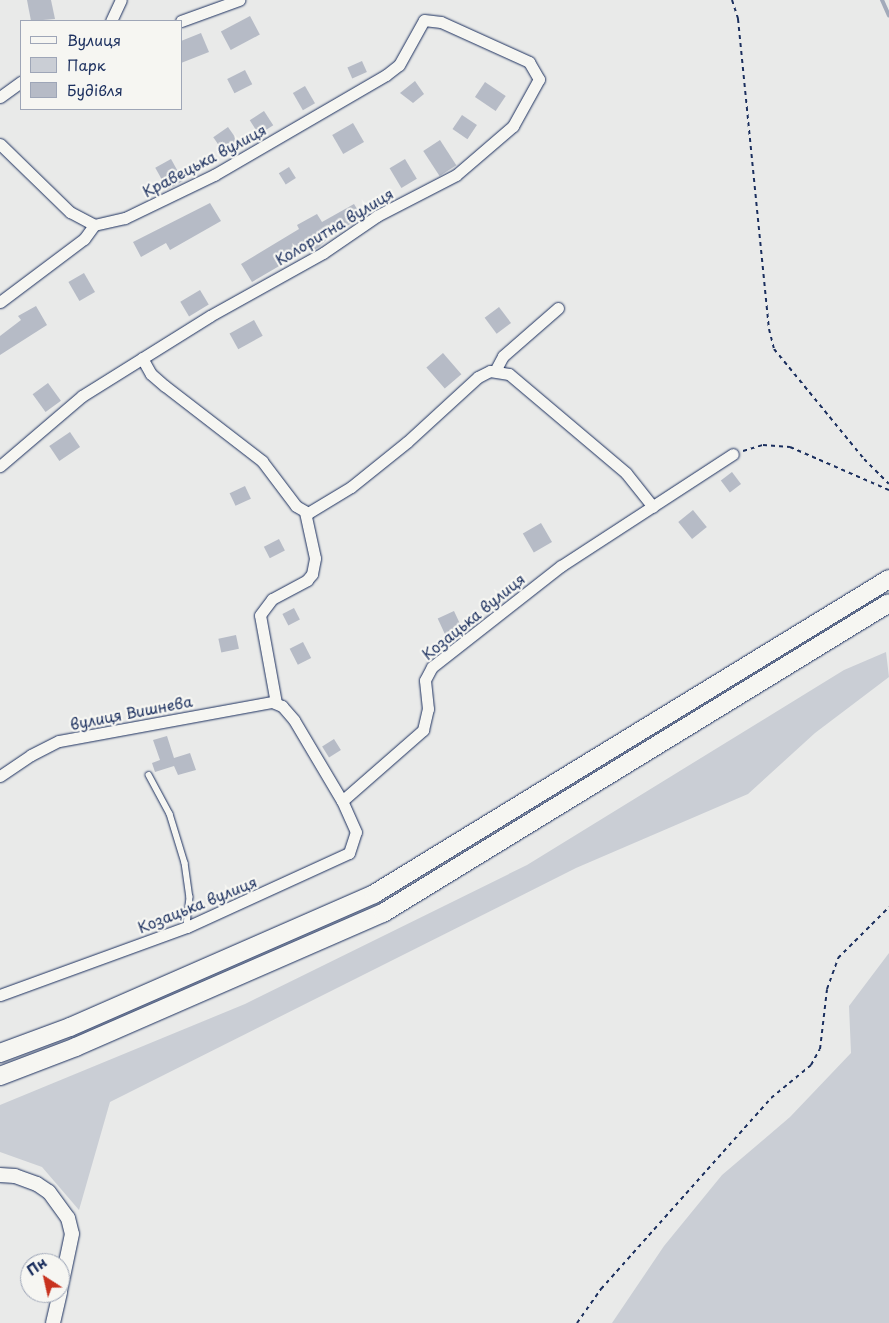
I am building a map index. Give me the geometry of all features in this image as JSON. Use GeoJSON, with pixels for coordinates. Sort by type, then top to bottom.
{"type":"FeatureCollection","features":[{"type":"Feature","properties":{"kind":"highway"},"geometry":{"type":"LineString","coordinates":[[0,1053],[70,1027],[374,894],[889,579]]}},
{"type":"Feature","properties":{"kind":"highway"},"geometry":{"type":"LineString","coordinates":[[0,1076],[76,1047],[383,913],[889,603]]}},
{"type":"Feature","properties":{"kind":"street"},"geometry":{"type":"LineString","coordinates":[[111,20],[121,0]]}},
{"type":"Feature","properties":{"kind":"street"},"geometry":{"type":"LineString","coordinates":[[182,22],[239,0]]}},
{"type":"Feature","properties":{"kind":"street","name":"Колоритна вулиця"},"geometry":{"type":"LineString","coordinates":[[0,466],[82,396],[142,358],[323,253],[377,216],[456,176],[513,126],[539,79],[528,62],[441,22],[424,20],[415,36]]}},
{"type":"Feature","properties":{"kind":"street","name":"Кравецька вулиця"},"geometry":{"type":"LineString","coordinates":[[94,225],[125,218],[214,175],[386,76],[398,65],[415,36]]}},
{"type":"Feature","properties":{"kind":"street"},"geometry":{"type":"LineString","coordinates":[[0,97],[20,83]]}},
{"type":"Feature","properties":{"kind":"street"},"geometry":{"type":"LineString","coordinates":[[0,144],[70,212],[94,225],[84,239],[0,302]]}},
{"type":"Feature","properties":{"kind":"street"},"geometry":{"type":"LineString","coordinates":[[495,371],[504,356],[558,308]]}},
{"type":"Feature","properties":{"kind":"street"},"geometry":{"type":"LineString","coordinates":[[142,358],[151,374],[262,461],[296,506],[305,512],[314,513],[351,487],[407,442],[478,377],[495,371],[509,374],[626,473],[653,507]]}},
{"type":"Feature","properties":{"kind":"street","name":"Козацька вулиця"},"geometry":{"type":"LineString","coordinates":[[342,801],[423,730],[428,709],[425,680],[432,667],[560,566],[733,454]]}},
{"type":"Feature","properties":{"kind":"street"},"geometry":{"type":"LineString","coordinates":[[276,703],[260,627],[260,615],[272,599],[312,574],[315,558],[305,512]]}},
{"type":"Feature","properties":{"kind":"street","name":"Козацька вулиця"},"geometry":{"type":"LineString","coordinates":[[0,995],[187,927],[349,853],[356,832],[342,801],[294,720],[276,703]]}},
{"type":"Feature","properties":{"kind":"street","name":"вулиця Вишнева"},"geometry":{"type":"LineString","coordinates":[[0,776],[59,741],[244,706],[276,703]]}},
{"type":"Feature","properties":{"kind":"street"},"geometry":{"type":"LineString","coordinates":[[0,1175],[15,1176],[37,1184],[59,1203],[68,1218],[72,1234],[68,1253]]}},
{"type":"Feature","properties":{"kind":"street"},"geometry":{"type":"LineString","coordinates":[[53,1323],[58,1303]]}},
{"type":"Feature","properties":{"kind":"lane"},"geometry":{"type":"LineString","coordinates":[[149,775],[170,814],[185,864],[190,898],[187,927]]}},
{"type":"Feature","properties":{"kind":"path"},"geometry":{"type":"LineString","coordinates":[[732,0],[738,19],[769,329],[774,349],[864,459],[889,484]]}},
{"type":"Feature","properties":{"kind":"path"},"geometry":{"type":"LineString","coordinates":[[733,454],[762,445],[790,447],[889,490]]}},
{"type":"Feature","properties":{"kind":"path"},"geometry":{"type":"LineString","coordinates":[[577,1323],[601,1290],[771,1098],[811,1065],[820,1049],[827,989],[838,958],[889,907]]}},
{"type":"Feature","properties":{"kind":"green space"},"geometry":{"type":"Polygon","coordinates":[[[886,652],[889,677],[815,733],[748,794],[576,868],[110,1102],[79,1210],[42,1167],[0,1152],[0,1105],[245,1004],[527,865],[844,670],[886,652]]]}},
{"type":"Feature","properties":{"kind":"green space"},"geometry":{"type":"Polygon","coordinates":[[[889,953],[889,1323],[612,1323],[664,1246],[722,1175],[790,1117],[851,1053],[849,1006],[889,953]]]}},
{"type":"Feature","properties":{"kind":"building"},"geometry":{"type":"Polygon","coordinates":[[[27,0],[51,0],[55,19],[31,20],[27,0]]]}},
{"type":"Feature","properties":{"kind":"building"},"geometry":{"type":"Polygon","coordinates":[[[250,16],[260,35],[231,50],[221,31],[250,16]]]}},
{"type":"Feature","properties":{"kind":"building"},"geometry":{"type":"Polygon","coordinates":[[[201,33],[209,52],[182,63],[182,41],[201,33]]]}},
{"type":"Feature","properties":{"kind":"building"},"geometry":{"type":"Polygon","coordinates":[[[362,61],[367,72],[352,78],[347,68],[362,61]]]}},
{"type":"Feature","properties":{"kind":"building"},"geometry":{"type":"Polygon","coordinates":[[[245,70],[252,84],[234,93],[227,79],[245,70]]]}},
{"type":"Feature","properties":{"kind":"building"},"geometry":{"type":"Polygon","coordinates":[[[415,81],[424,94],[413,103],[400,93],[415,81]]]}},
{"type":"Feature","properties":{"kind":"building"},"geometry":{"type":"Polygon","coordinates":[[[485,82],[506,96],[496,111],[475,97],[485,82]]]}},
{"type":"Feature","properties":{"kind":"building"},"geometry":{"type":"Polygon","coordinates":[[[305,86],[315,103],[303,110],[293,93],[305,86]]]}},
{"type":"Feature","properties":{"kind":"building"},"geometry":{"type":"Polygon","coordinates":[[[264,111],[273,125],[259,135],[250,120],[264,111]]]}},
{"type":"Feature","properties":{"kind":"building"},"geometry":{"type":"Polygon","coordinates":[[[462,115],[477,125],[467,139],[452,129],[462,115]]]}},
{"type":"Feature","properties":{"kind":"building"},"geometry":{"type":"Polygon","coordinates":[[[353,123],[364,142],[343,154],[332,135],[353,123]]]}},
{"type":"Feature","properties":{"kind":"building"},"geometry":{"type":"Polygon","coordinates":[[[228,127],[240,144],[225,155],[213,137],[228,127]]]}},
{"type":"Feature","properties":{"kind":"building"},"geometry":{"type":"Polygon","coordinates":[[[440,140],[456,165],[440,176],[423,151],[440,140]]]}},
{"type":"Feature","properties":{"kind":"building"},"geometry":{"type":"Polygon","coordinates":[[[171,159],[183,181],[167,190],[155,168],[171,159]]]}},
{"type":"Feature","properties":{"kind":"building"},"geometry":{"type":"Polygon","coordinates":[[[405,159],[417,179],[401,188],[390,168],[405,159]]]}},
{"type":"Feature","properties":{"kind":"building"},"geometry":{"type":"Polygon","coordinates":[[[289,167],[296,178],[286,184],[279,173],[289,167]]]}},
{"type":"Feature","properties":{"kind":"building"},"geometry":{"type":"Polygon","coordinates":[[[210,203],[221,221],[170,250],[166,243],[141,257],[133,242],[210,203]]]}},
{"type":"Feature","properties":{"kind":"building"},"geometry":{"type":"Polygon","coordinates":[[[354,204],[362,217],[330,236],[319,247],[312,251],[310,248],[252,282],[241,264],[299,229],[297,225],[317,214],[322,222],[354,204]]]}},
{"type":"Feature","properties":{"kind":"building"},"geometry":{"type":"Polygon","coordinates":[[[84,273],[95,292],[79,301],[68,282],[84,273]]]}},
{"type":"Feature","properties":{"kind":"building"},"geometry":{"type":"Polygon","coordinates":[[[200,290],[209,305],[189,316],[180,302],[200,290]]]}},
{"type":"Feature","properties":{"kind":"building"},"geometry":{"type":"Polygon","coordinates":[[[36,306],[47,325],[0,355],[0,336],[21,320],[18,316],[36,306]]]}},
{"type":"Feature","properties":{"kind":"building"},"geometry":{"type":"Polygon","coordinates":[[[499,307],[511,323],[497,334],[485,318],[499,307]]]}},
{"type":"Feature","properties":{"kind":"building"},"geometry":{"type":"Polygon","coordinates":[[[254,320],[263,336],[238,349],[230,334],[254,320]]]}},
{"type":"Feature","properties":{"kind":"building"},"geometry":{"type":"Polygon","coordinates":[[[443,353],[461,374],[445,389],[426,367],[443,353]]]}},
{"type":"Feature","properties":{"kind":"building"},"geometry":{"type":"Polygon","coordinates":[[[48,383],[61,401],[46,412],[33,394],[48,383]]]}},
{"type":"Feature","properties":{"kind":"building"},"geometry":{"type":"Polygon","coordinates":[[[70,432],[80,447],[59,461],[49,446],[70,432]]]}},
{"type":"Feature","properties":{"kind":"building"},"geometry":{"type":"Polygon","coordinates":[[[732,472],[741,484],[730,492],[721,480],[732,472]]]}},
{"type":"Feature","properties":{"kind":"building"},"geometry":{"type":"Polygon","coordinates":[[[245,486],[251,499],[236,506],[230,493],[245,486]]]}},
{"type":"Feature","properties":{"kind":"building"},"geometry":{"type":"Polygon","coordinates":[[[693,510],[707,527],[692,539],[678,522],[693,510]]]}},
{"type":"Feature","properties":{"kind":"building"},"geometry":{"type":"Polygon","coordinates":[[[541,523],[552,542],[534,553],[523,534],[541,523]]]}},
{"type":"Feature","properties":{"kind":"building"},"geometry":{"type":"Polygon","coordinates":[[[279,539],[285,551],[270,558],[264,547],[279,539]]]}},
{"type":"Feature","properties":{"kind":"building"},"geometry":{"type":"Polygon","coordinates":[[[294,608],[300,620],[288,625],[282,614],[294,608]]]}},
{"type":"Feature","properties":{"kind":"building"},"geometry":{"type":"Polygon","coordinates":[[[454,611],[464,632],[447,639],[438,619],[454,611]]]}},
{"type":"Feature","properties":{"kind":"building"},"geometry":{"type":"Polygon","coordinates":[[[236,635],[239,649],[221,652],[218,639],[236,635]]]}},
{"type":"Feature","properties":{"kind":"building"},"geometry":{"type":"Polygon","coordinates":[[[303,642],[311,658],[298,665],[290,649],[303,642]]]}},
{"type":"Feature","properties":{"kind":"building"},"geometry":{"type":"Polygon","coordinates":[[[167,736],[174,758],[190,753],[196,770],[178,775],[174,766],[155,772],[152,763],[160,760],[153,740],[167,736]]]}},
{"type":"Feature","properties":{"kind":"building"},"geometry":{"type":"Polygon","coordinates":[[[334,739],[341,750],[329,757],[322,746],[334,739]]]}},
{"type":"Feature","properties":{"kind":"waterway"},"geometry":{"type":"LineString","coordinates":[[882,0],[889,16]]}}]}
